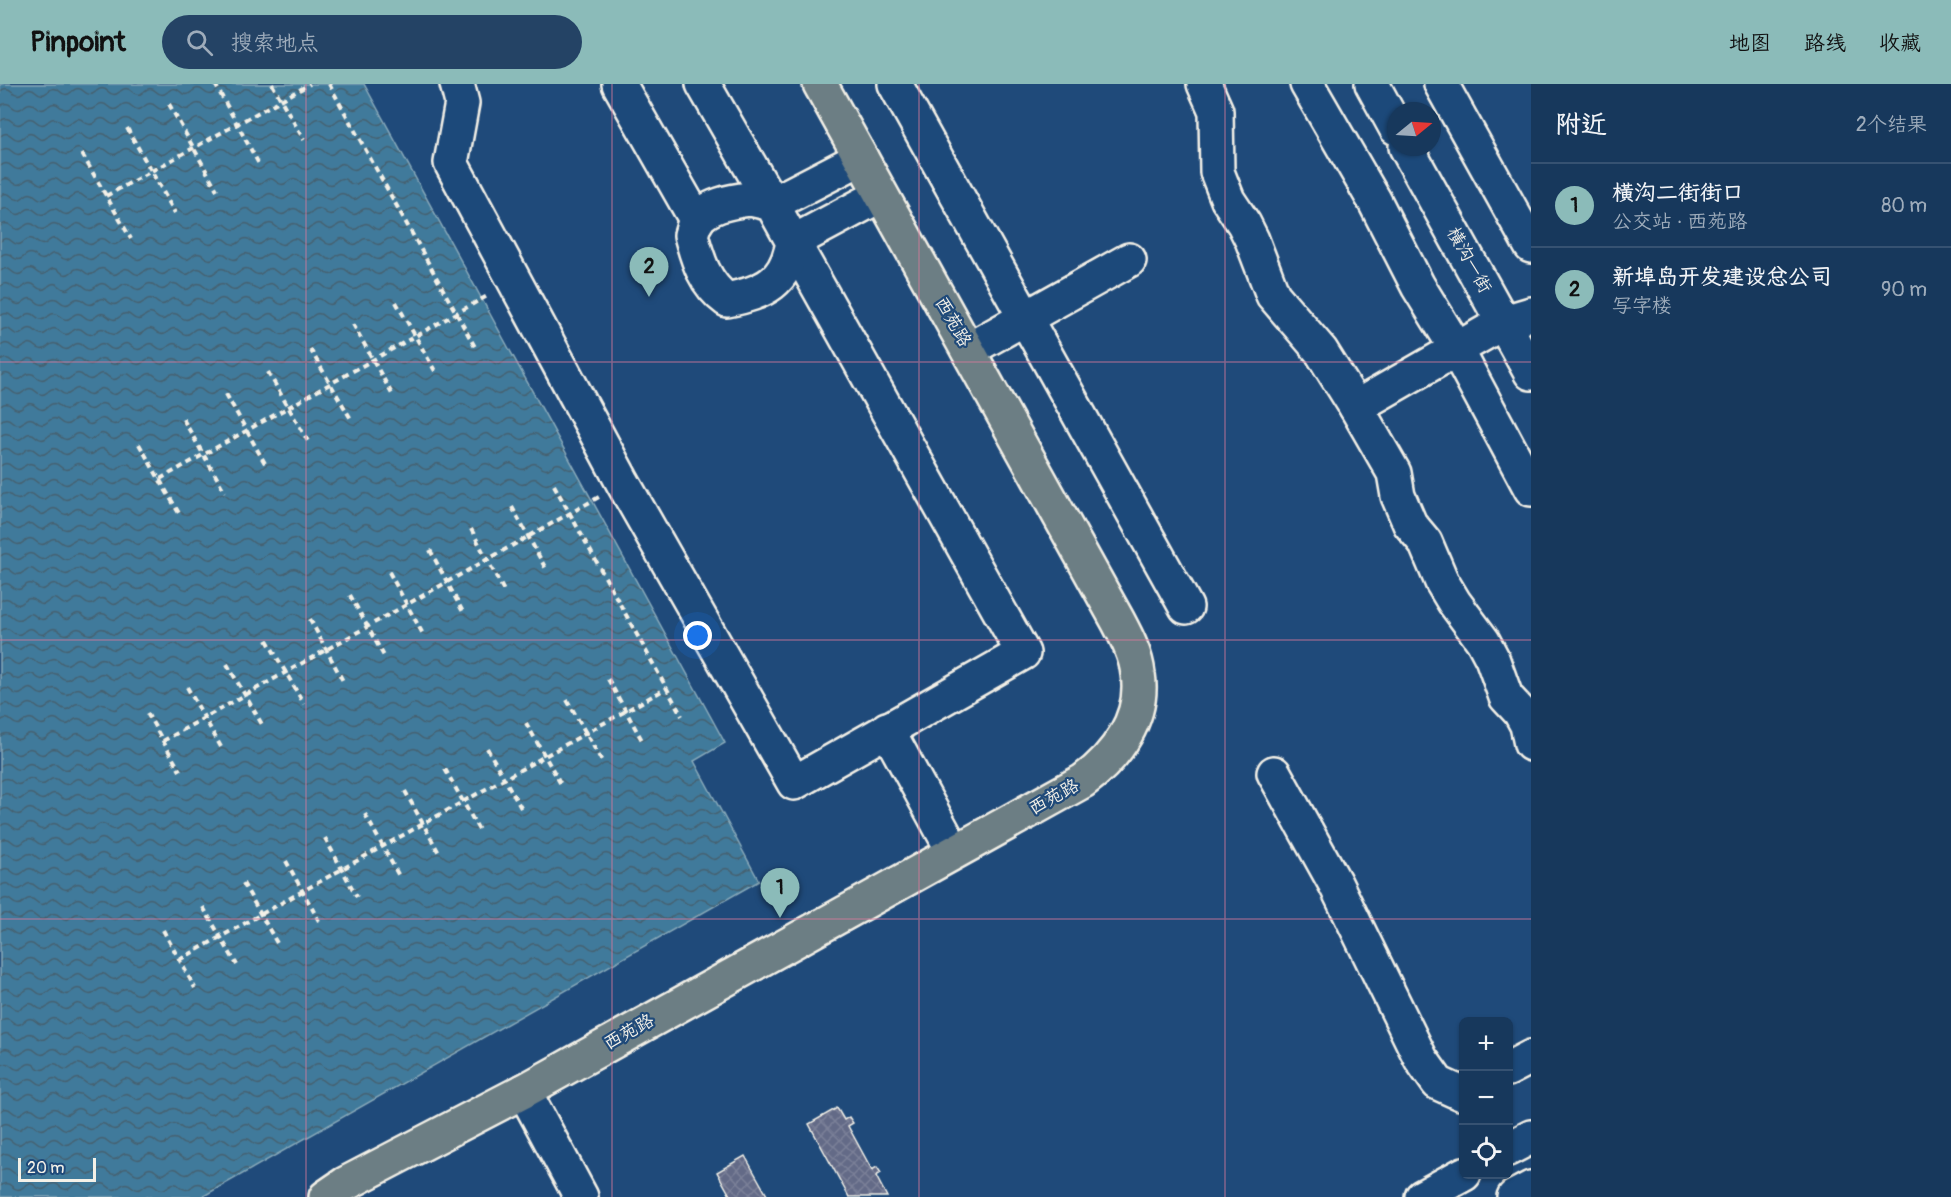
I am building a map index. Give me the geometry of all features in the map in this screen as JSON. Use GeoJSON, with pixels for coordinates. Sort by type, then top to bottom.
{"type":"FeatureCollection","features":[{"type":"Feature","properties":{"kind":"main road","name":"西苑路"},"geometry":{"type":"LineString","coordinates":[[326,1197],[345,1184],[524,1091],[1083,781],[1106,762],[1128,730],[1134,715],[1139,675],[1132,650],[820,84]]}},
{"type":"Feature","properties":{"kind":"street"},"geometry":{"type":"LineString","coordinates":[[457,84],[462,103],[451,163],[623,483],[794,783],[1023,653],[794,242],[703,84]]}},
{"type":"Feature","properties":{"kind":"street"},"geometry":{"type":"LineString","coordinates":[[619,84],[696,221]]}},
{"type":"Feature","properties":{"kind":"street"},"geometry":{"type":"LineString","coordinates":[[895,84],[1186,607]]}},
{"type":"Feature","properties":{"kind":"street"},"geometry":{"type":"LineString","coordinates":[[1204,84],[1216,111],[1217,172],[1228,200],[1252,240],[1273,295],[1321,351],[1356,406],[1394,473],[1398,496],[1410,524],[1425,542],[1442,582],[1454,602],[1483,641],[1492,658],[1506,697],[1520,712],[1527,724],[1531,744]]}},
{"type":"Feature","properties":{"kind":"street"},"geometry":{"type":"LineString","coordinates":[[1308,84],[1374,200],[1418,286],[1531,489]]}},
{"type":"Feature","properties":{"kind":"street"},"geometry":{"type":"LineString","coordinates":[[1371,84],[1387,112]]}},
{"type":"Feature","properties":{"kind":"street"},"geometry":{"type":"LineString","coordinates":[[1441,84],[1531,246]]}},
{"type":"Feature","properties":{"kind":"street","name":"横沟一街"},"geometry":{"type":"LineString","coordinates":[[1412,156],[1517,318],[1531,373]]}},
{"type":"Feature","properties":{"kind":"street"},"geometry":{"type":"LineString","coordinates":[[794,242],[791,257],[775,282],[763,290],[727,300],[717,293],[704,276],[691,235],[696,221],[713,208],[737,200],[750,199],[772,204],[861,158]]}},
{"type":"Feature","properties":{"kind":"street"},"geometry":{"type":"LineString","coordinates":[[794,242],[881,195]]}},
{"type":"Feature","properties":{"kind":"street"},"geometry":{"type":"LineString","coordinates":[[968,350],[1129,260]]}},
{"type":"Feature","properties":{"kind":"street"},"geometry":{"type":"LineString","coordinates":[[1356,406],[1455,349],[1517,318]]}},
{"type":"Feature","properties":{"kind":"street"},"geometry":{"type":"LineString","coordinates":[[887,729],[954,852]]}},
{"type":"Feature","properties":{"kind":"street"},"geometry":{"type":"LineString","coordinates":[[1274,773],[1340,892],[1421,1059],[1438,1083],[1459,1093]]}},
{"type":"Feature","properties":{"kind":"street"},"geometry":{"type":"LineString","coordinates":[[1513,1067],[1531,1057]]}},
{"type":"Feature","properties":{"kind":"street"},"geometry":{"type":"LineString","coordinates":[[524,1091],[581,1197]]}},
{"type":"Feature","properties":{"kind":"street"},"geometry":{"type":"LineString","coordinates":[[1513,1147],[1531,1137]]}},
{"type":"Feature","properties":{"kind":"street"},"geometry":{"type":"LineString","coordinates":[[1422,1197],[1459,1177]]}},
{"type":"Feature","properties":{"kind":"street"},"geometry":{"type":"LineString","coordinates":[[1514,1197],[1531,1188]]}},
{"type":"Feature","properties":{"kind":"path"},"geometry":{"type":"LineString","coordinates":[[216,84],[260,166]]}},
{"type":"Feature","properties":{"kind":"path"},"geometry":{"type":"LineString","coordinates":[[272,84],[304,140]]}},
{"type":"Feature","properties":{"kind":"path"},"geometry":{"type":"LineString","coordinates":[[106,196],[310,84]]}},
{"type":"Feature","properties":{"kind":"path"},"geometry":{"type":"LineString","coordinates":[[329,84],[475,347]]}},
{"type":"Feature","properties":{"kind":"path"},"geometry":{"type":"LineString","coordinates":[[169,104],[217,190]]}},
{"type":"Feature","properties":{"kind":"path"},"geometry":{"type":"LineString","coordinates":[[127,128],[175,213]]}},
{"type":"Feature","properties":{"kind":"path"},"geometry":{"type":"LineString","coordinates":[[82,154],[131,239]]}},
{"type":"Feature","properties":{"kind":"path"},"geometry":{"type":"LineString","coordinates":[[160,479],[513,281]]}},
{"type":"Feature","properties":{"kind":"path"},"geometry":{"type":"LineString","coordinates":[[396,302],[435,371]]}},
{"type":"Feature","properties":{"kind":"path"},"geometry":{"type":"LineString","coordinates":[[352,324],[392,394]]}},
{"type":"Feature","properties":{"kind":"path"},"geometry":{"type":"LineString","coordinates":[[310,349],[351,419]]}},
{"type":"Feature","properties":{"kind":"path"},"geometry":{"type":"LineString","coordinates":[[268,372],[309,443]]}},
{"type":"Feature","properties":{"kind":"path"},"geometry":{"type":"LineString","coordinates":[[226,394],[267,467]]}},
{"type":"Feature","properties":{"kind":"path"},"geometry":{"type":"LineString","coordinates":[[183,419],[225,492]]}},
{"type":"Feature","properties":{"kind":"path"},"geometry":{"type":"LineString","coordinates":[[140,444],[180,515]]}},
{"type":"Feature","properties":{"kind":"path"},"geometry":{"type":"LineString","coordinates":[[163,741],[623,483]]}},
{"type":"Feature","properties":{"kind":"path"},"geometry":{"type":"LineString","coordinates":[[554,485],[682,716]]}},
{"type":"Feature","properties":{"kind":"path"},"geometry":{"type":"LineString","coordinates":[[512,507],[546,569]]}},
{"type":"Feature","properties":{"kind":"path"},"geometry":{"type":"LineString","coordinates":[[471,529],[504,591]]}},
{"type":"Feature","properties":{"kind":"path"},"geometry":{"type":"LineString","coordinates":[[430,550],[464,614]]}},
{"type":"Feature","properties":{"kind":"path"},"geometry":{"type":"LineString","coordinates":[[389,572],[424,636]]}},
{"type":"Feature","properties":{"kind":"path"},"geometry":{"type":"LineString","coordinates":[[350,595],[385,657]]}},
{"type":"Feature","properties":{"kind":"path"},"geometry":{"type":"LineString","coordinates":[[310,619],[344,683]]}},
{"type":"Feature","properties":{"kind":"path"},"geometry":{"type":"LineString","coordinates":[[267,640],[304,704]]}},
{"type":"Feature","properties":{"kind":"path"},"geometry":{"type":"LineString","coordinates":[[227,664],[263,726]]}},
{"type":"Feature","properties":{"kind":"path"},"geometry":{"type":"LineString","coordinates":[[608,679],[643,742]]}},
{"type":"Feature","properties":{"kind":"path"},"geometry":{"type":"LineString","coordinates":[[187,687],[220,747]]}},
{"type":"Feature","properties":{"kind":"path"},"geometry":{"type":"LineString","coordinates":[[179,960],[667,688]]}},
{"type":"Feature","properties":{"kind":"path"},"geometry":{"type":"LineString","coordinates":[[567,700],[603,763]]}},
{"type":"Feature","properties":{"kind":"path"},"geometry":{"type":"LineString","coordinates":[[147,713],[180,771]]}},
{"type":"Feature","properties":{"kind":"path"},"geometry":{"type":"LineString","coordinates":[[526,723],[562,786]]}},
{"type":"Feature","properties":{"kind":"path"},"geometry":{"type":"LineString","coordinates":[[487,748],[521,808]]}},
{"type":"Feature","properties":{"kind":"path"},"geometry":{"type":"LineString","coordinates":[[445,769],[480,832]]}},
{"type":"Feature","properties":{"kind":"path"},"geometry":{"type":"LineString","coordinates":[[405,791],[440,854]]}},
{"type":"Feature","properties":{"kind":"path"},"geometry":{"type":"LineString","coordinates":[[365,814],[400,878]]}},
{"type":"Feature","properties":{"kind":"path"},"geometry":{"type":"LineString","coordinates":[[325,838],[357,897]]}},
{"type":"Feature","properties":{"kind":"path"},"geometry":{"type":"LineString","coordinates":[[286,861],[320,921]]}},
{"type":"Feature","properties":{"kind":"path"},"geometry":{"type":"LineString","coordinates":[[243,883],[278,945]]}},
{"type":"Feature","properties":{"kind":"path"},"geometry":{"type":"LineString","coordinates":[[203,907],[237,965]]}},
{"type":"Feature","properties":{"kind":"path"},"geometry":{"type":"LineString","coordinates":[[163,930],[195,988]]}},
{"type":"Feature","properties":{"kind":"water"},"geometry":{"type":"Polygon","coordinates":[[[0,84],[364,84],[725,743],[694,761],[759,881],[202,1197],[0,1197],[0,84]]]}},
{"type":"Feature","properties":{"kind":"building"},"geometry":{"type":"Polygon","coordinates":[[[837,1108],[844,1120],[849,1117],[853,1123],[848,1126],[872,1170],[877,1167],[881,1173],[876,1176],[887,1197],[849,1197],[809,1124],[837,1108]]]}},
{"type":"Feature","properties":{"kind":"building"},"geometry":{"type":"Polygon","coordinates":[[[745,1156],[768,1197],[731,1197],[717,1172],[745,1156]]]}},
{"type":"Feature","properties":{"kind":"place","name":"新埠岛开发建设总公司"},"geometry":{"type":"Point","coordinates":[649,297]}},
{"type":"Feature","properties":{"kind":"place","name":"横沟二街街口"},"geometry":{"type":"Point","coordinates":[780,918]}}]}
